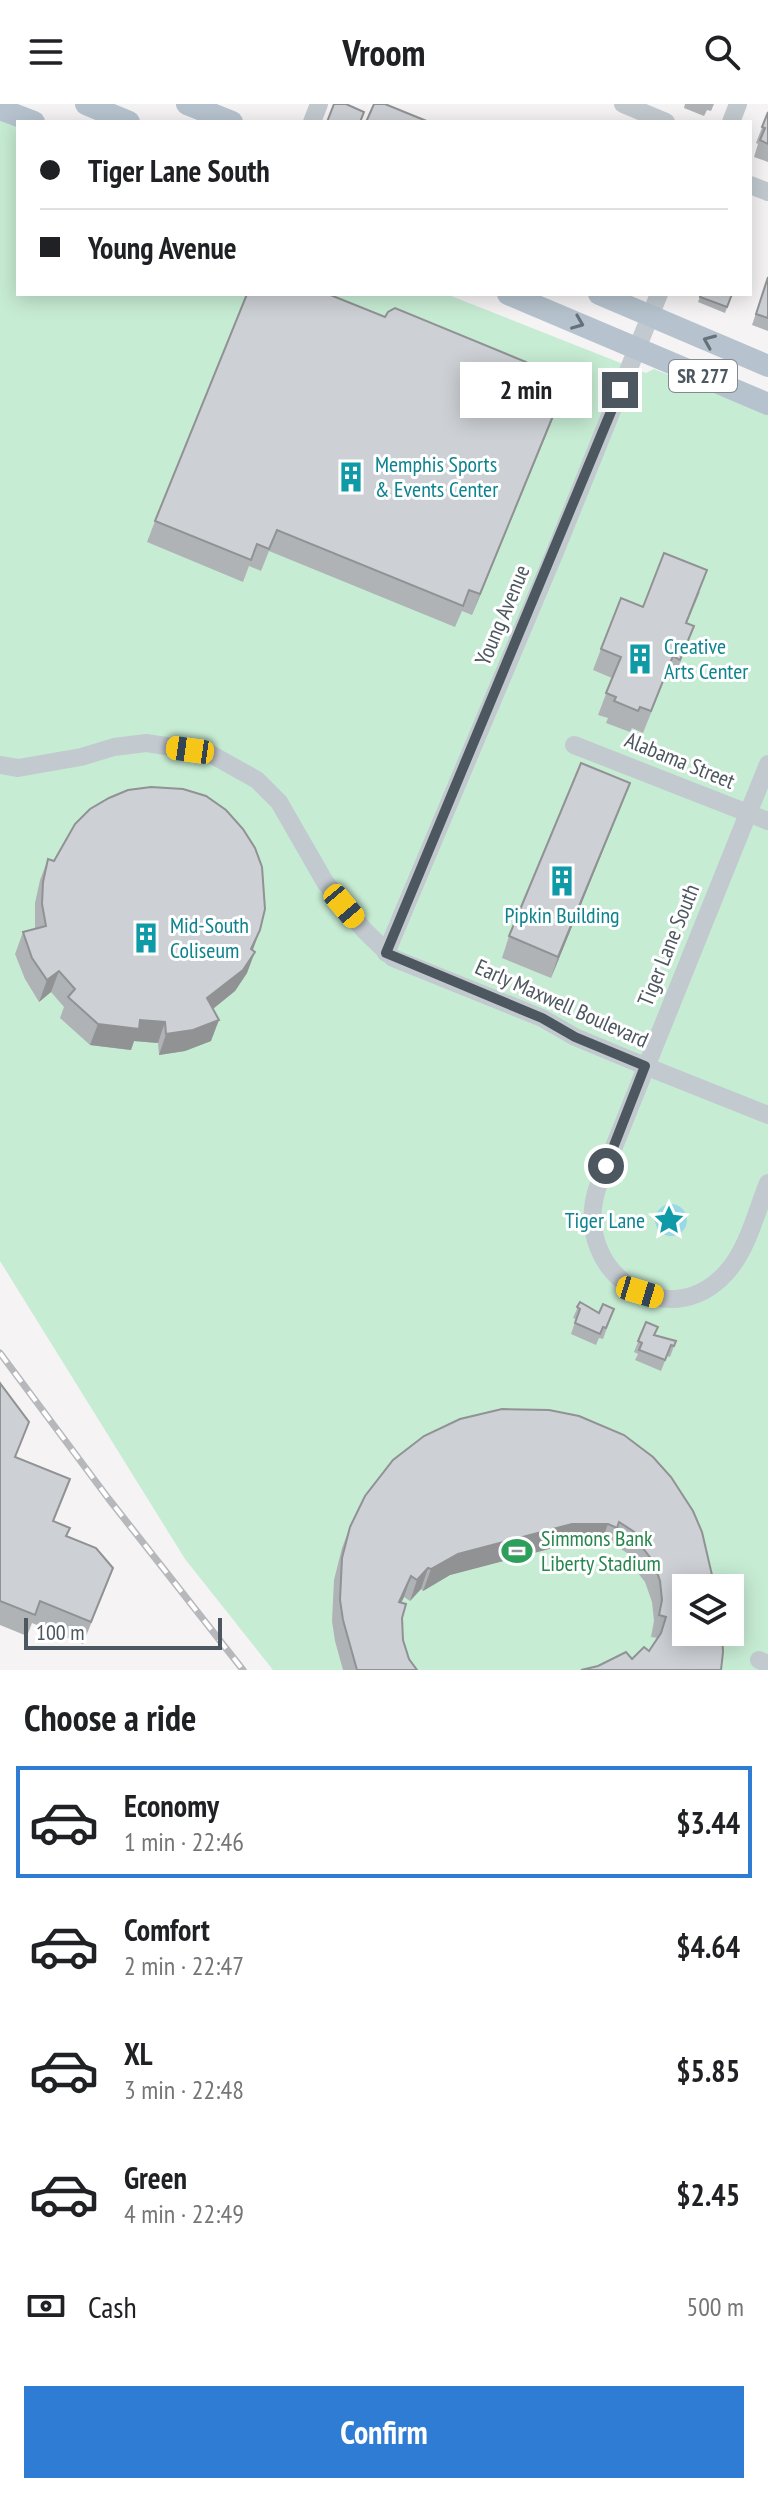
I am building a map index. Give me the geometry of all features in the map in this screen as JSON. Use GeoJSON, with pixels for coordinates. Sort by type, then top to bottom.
{"type":"FeatureCollection","features":[{"type":"Feature","properties":{"kind":"main road"},"geometry":{"type":"LineString","coordinates":[[86,104],[124,120]]}},
{"type":"Feature","properties":{"kind":"main road"},"geometry":{"type":"LineString","coordinates":[[187,104],[227,120]]}},
{"type":"Feature","properties":{"kind":"main road"},"geometry":{"type":"LineString","coordinates":[[0,109],[29,120]]}},
{"type":"Feature","properties":{"kind":"main road","name":"SR 277"},"geometry":{"type":"LineString","coordinates":[[510,296],[768,404]]}},
{"type":"Feature","properties":{"kind":"main road","name":"SR 277"},"geometry":{"type":"LineString","coordinates":[[604,296],[768,366]]}},
{"type":"Feature","properties":{"kind":"street"},"geometry":{"type":"LineString","coordinates":[[623,104],[661,120]]}},
{"type":"Feature","properties":{"kind":"street","name":"Young Avenue"},"geometry":{"type":"LineString","coordinates":[[386,953],[658,296]]}},
{"type":"Feature","properties":{"kind":"street","name":"Early Maxwell Boulevard"},"geometry":{"type":"LineString","coordinates":[[0,765],[18,768],[146,743],[207,752],[257,780],[279,802],[325,882],[386,953],[542,1018],[575,1037],[768,1115]]}},
{"type":"Feature","properties":{"kind":"street","name":"Alabama Street"},"geometry":{"type":"LineString","coordinates":[[574,745],[768,821]]}},
{"type":"Feature","properties":{"kind":"street","name":"Tiger Lane South"},"geometry":{"type":"LineString","coordinates":[[768,764],[597,1189],[591,1219],[597,1250],[614,1275],[640,1292],[670,1298],[700,1291],[726,1273],[742,1247],[768,1183]]}},
{"type":"Feature","properties":{"kind":"green space"},"geometry":{"type":"Polygon","coordinates":[[[0,118],[16,124],[16,296],[451,296],[646,373],[654,369],[768,415],[768,1670],[273,1670],[185,1559],[0,1261],[0,118]]]}},
{"type":"Feature","properties":{"kind":"water"},"geometry":{"type":"Polygon","coordinates":[[[671,1204],[682,1209],[687,1220],[682,1231],[671,1236],[660,1231],[655,1220],[660,1209],[671,1204]]]}},
{"type":"Feature","properties":{"kind":"building"},"geometry":{"type":"Polygon","coordinates":[[[334,104],[346,104],[364,112],[361,120],[328,120],[334,104]]]}},
{"type":"Feature","properties":{"kind":"building"},"geometry":{"type":"Polygon","coordinates":[[[374,104],[385,104],[424,120],[367,120],[374,104]]]}},
{"type":"Feature","properties":{"kind":"building"},"geometry":{"type":"Polygon","coordinates":[[[768,112],[768,144],[760,140],[768,112]]]}},
{"type":"Feature","properties":{"kind":"building"},"geometry":{"type":"Polygon","coordinates":[[[768,277],[768,318],[756,314],[768,277]]]}},
{"type":"Feature","properties":{"kind":"building","name":"Memphis Sports & Events Center"},"geometry":{"type":"Polygon","coordinates":[[[246,296],[333,296],[385,317],[395,308],[526,362],[521,372],[564,389],[480,594],[469,590],[463,606],[277,530],[269,549],[257,544],[251,560],[155,521],[246,296]]]}},
{"type":"Feature","properties":{"kind":"building"},"geometry":{"type":"Polygon","coordinates":[[[700,296],[731,296],[727,307],[700,296]]]}},
{"type":"Feature","properties":{"kind":"building","name":"Creative Arts Center"},"geometry":{"type":"Polygon","coordinates":[[[664,553],[707,570],[686,623],[694,626],[680,660],[673,656],[651,711],[640,707],[638,711],[614,701],[616,697],[606,693],[621,657],[601,649],[621,598],[643,607],[664,553]]]}},
{"type":"Feature","properties":{"kind":"building","name":"Pipkin Building"},"geometry":{"type":"Polygon","coordinates":[[[581,763],[630,783],[558,957],[509,936],[581,763]]]}},
{"type":"Feature","properties":{"kind":"building","name":"Mid-South Coliseum"},"geometry":{"type":"Polygon","coordinates":[[[151,787],[183,789],[206,796],[226,810],[255,848],[262,867],[265,909],[251,949],[255,952],[243,970],[207,998],[219,1020],[193,1030],[166,1034],[165,1022],[140,1020],[139,1029],[98,1024],[68,997],[75,989],[59,971],[47,980],[32,958],[23,932],[46,926],[42,904],[48,859],[54,861],[75,824],[90,809],[109,798],[128,790],[151,787]]]}},
{"type":"Feature","properties":{"kind":"building"},"geometry":{"type":"Polygon","coordinates":[[[580,1302],[599,1313],[603,1304],[614,1309],[600,1334],[575,1323],[580,1302]]]}},
{"type":"Feature","properties":{"kind":"building"},"geometry":{"type":"Polygon","coordinates":[[[646,1322],[658,1327],[654,1335],[676,1341],[665,1360],[639,1350],[642,1343],[638,1341],[646,1322]]]}},
{"type":"Feature","properties":{"kind":"building"},"geometry":{"type":"Polygon","coordinates":[[[0,1383],[29,1422],[15,1457],[70,1479],[53,1521],[70,1528],[66,1536],[96,1548],[113,1568],[91,1622],[40,1601],[35,1615],[0,1601],[0,1383]]]}},
{"type":"Feature","properties":{"kind":"building"},"geometry":{"type":"Polygon","coordinates":[[[502,1409],[549,1410],[579,1416],[624,1435],[653,1457],[671,1477],[693,1511],[702,1532],[712,1574],[672,1574],[672,1646],[723,1646],[721,1670],[581,1670],[598,1666],[626,1652],[632,1659],[644,1647],[649,1651],[661,1633],[666,1617],[659,1615],[662,1600],[660,1581],[653,1561],[638,1542],[642,1537],[619,1522],[617,1528],[608,1524],[572,1524],[458,1554],[428,1568],[417,1580],[411,1576],[399,1602],[406,1604],[402,1618],[403,1640],[409,1659],[417,1670],[357,1670],[340,1600],[342,1558],[350,1527],[365,1496],[393,1460],[424,1436],[460,1419],[502,1409]]]}},
{"type":"Feature","properties":{"kind":"railway"},"geometry":{"type":"LineString","coordinates":[[0,1353],[108,1498],[243,1670]]}},
{"type":"Feature","properties":{"kind":"place","name":"Memphis Sports & Events Center"},"geometry":{"type":"Point","coordinates":[351,477]}},
{"type":"Feature","properties":{"kind":"place","name":"Creative Arts Center"},"geometry":{"type":"Point","coordinates":[640,659]}},
{"type":"Feature","properties":{"kind":"place","name":"Pipkin Building"},"geometry":{"type":"Point","coordinates":[562,881]}},
{"type":"Feature","properties":{"kind":"place","name":"Mid-South Coliseum"},"geometry":{"type":"Point","coordinates":[146,938]}},
{"type":"Feature","properties":{"kind":"place","name":"Tiger Lane"},"geometry":{"type":"Point","coordinates":[669,1220]}},
{"type":"Feature","properties":{"kind":"place","name":"Simmons Bank Liberty Stadium"},"geometry":{"type":"Point","coordinates":[517,1551]}},
{"type":"Feature","properties":{"kind":"route"},"geometry":{"type":"LineString","coordinates":[[606,1166],[645,1066],[575,1037],[542,1018],[386,953],[620,390]]}}]}
